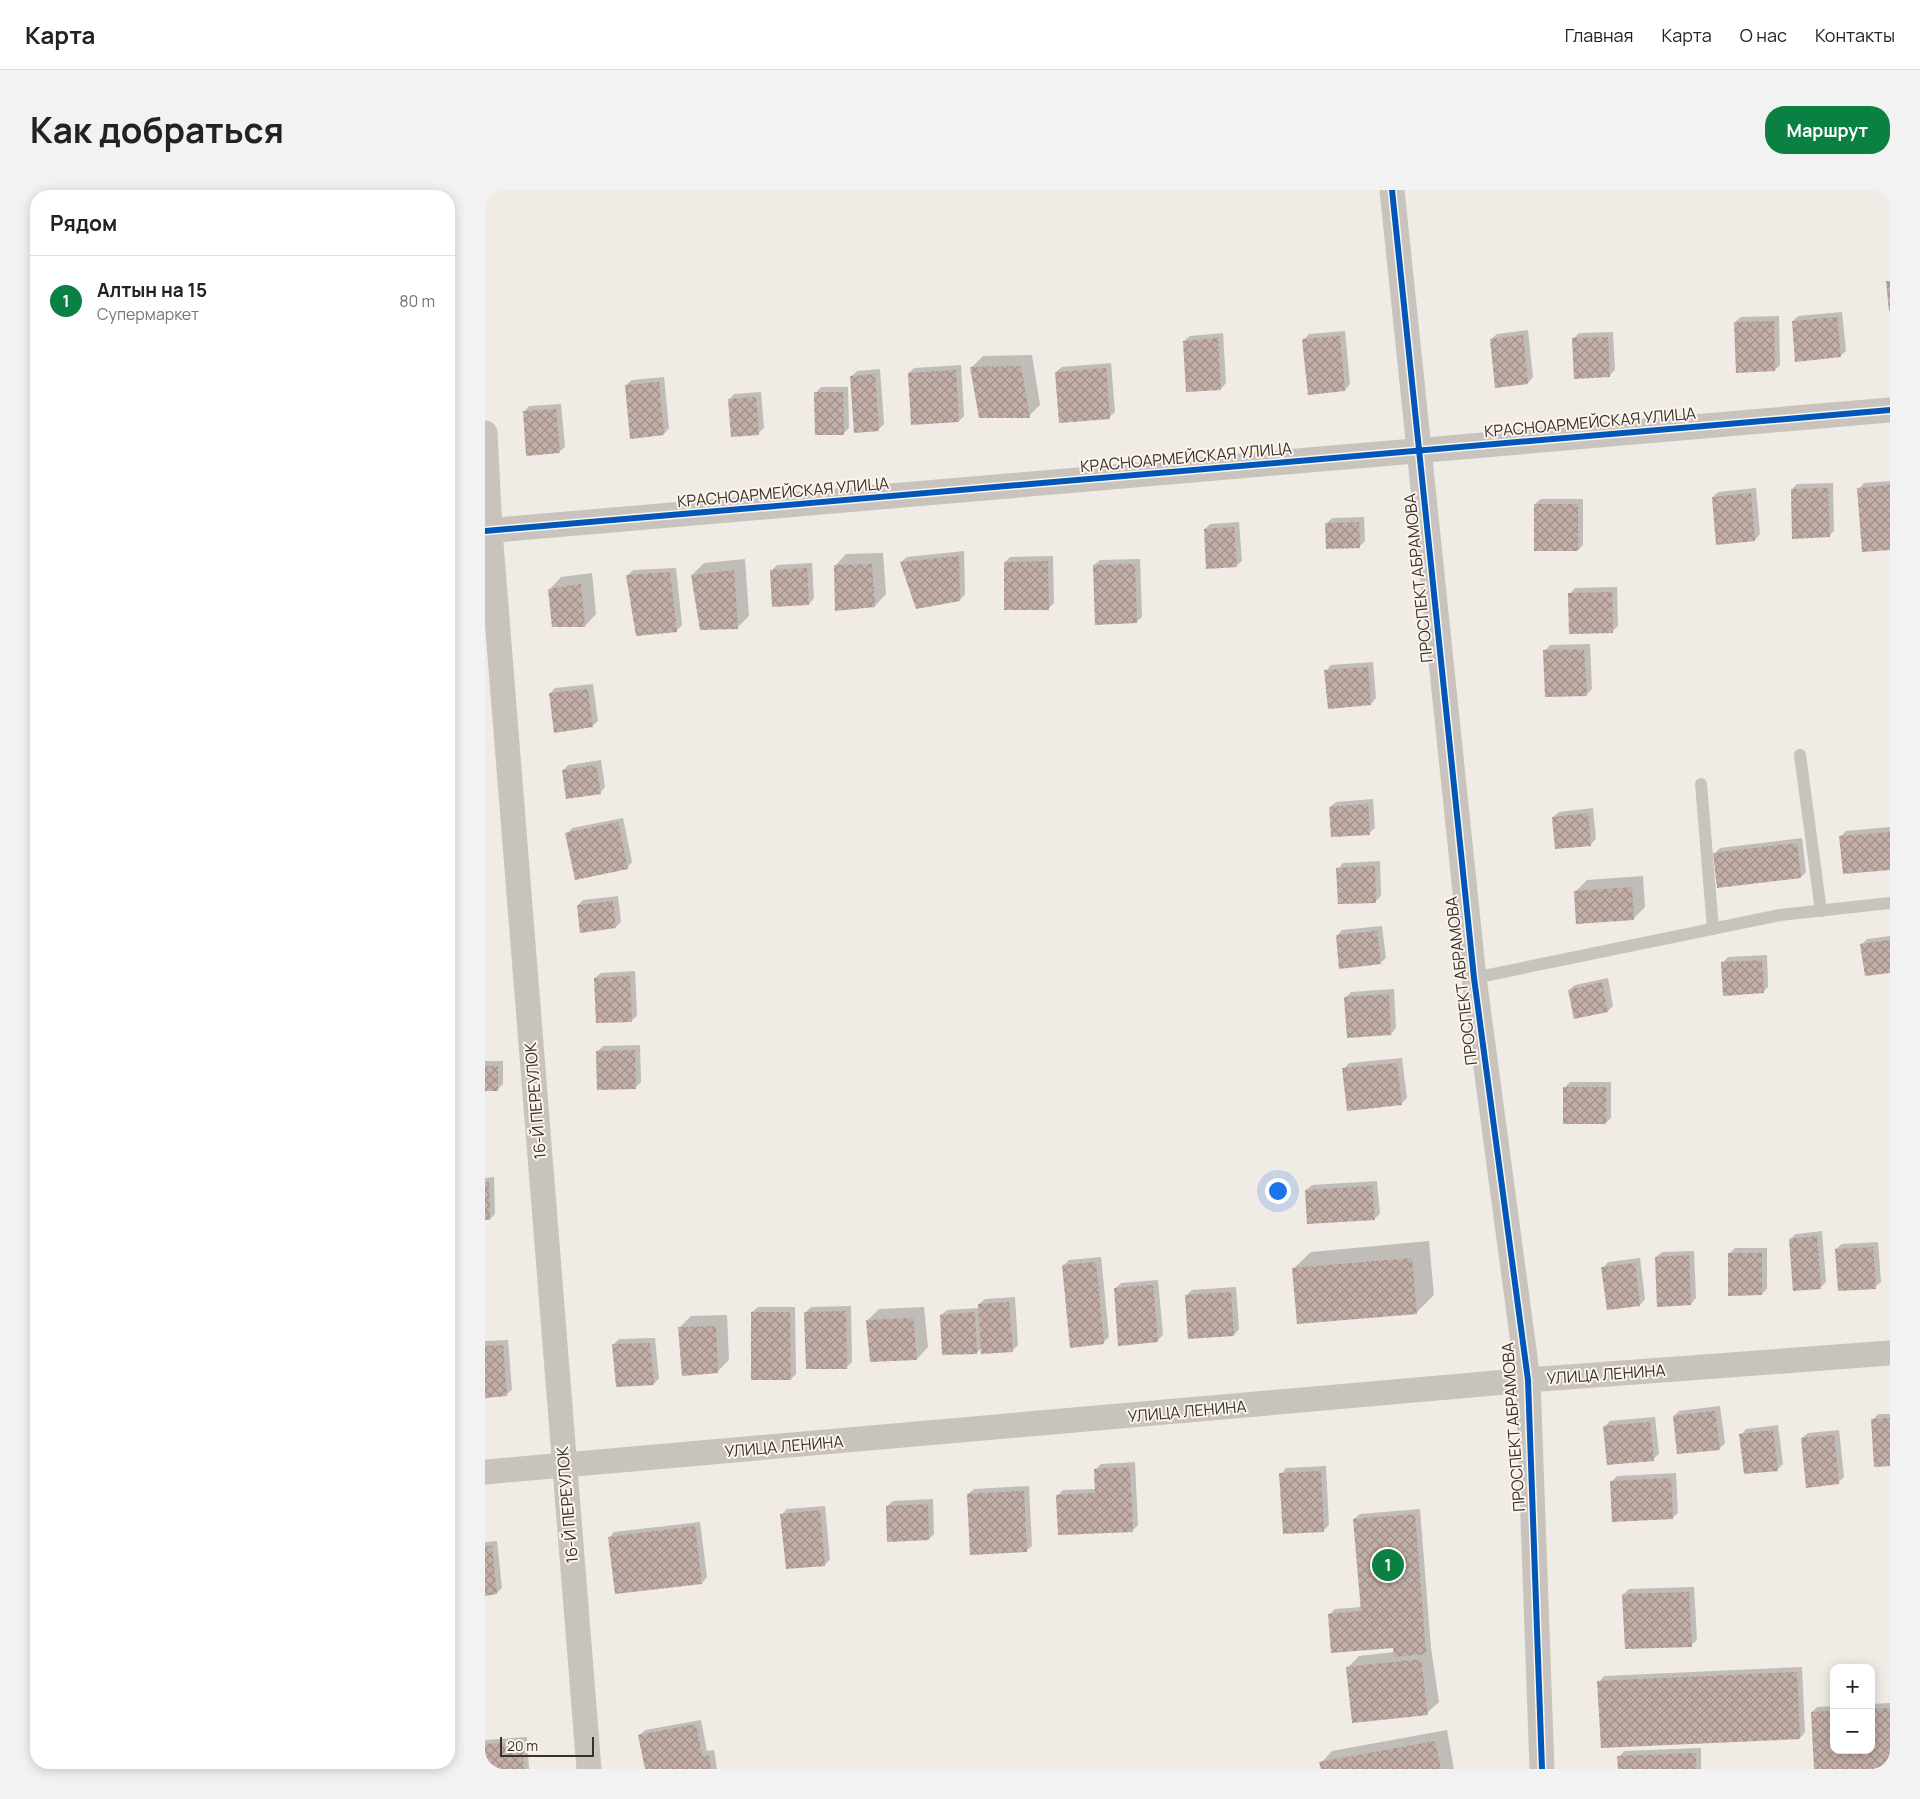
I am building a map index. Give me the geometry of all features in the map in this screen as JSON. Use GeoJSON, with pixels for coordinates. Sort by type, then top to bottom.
{"type":"FeatureCollection","features":[{"type":"Feature","properties":{"kind":"street","name":"ПРОСПЕКТ АБРАМОВА"},"geometry":{"type":"LineString","coordinates":[[1392,190],[1474,978],[1528,1380],[1542,1769]]}},
{"type":"Feature","properties":{"kind":"street","name":"КРАСНОАРМЕЙСКАЯ УЛИЦА"},"geometry":{"type":"LineString","coordinates":[[487,531],[1890,410]]}},
{"type":"Feature","properties":{"kind":"street","name":"16-Й ПЕРЕУЛОК"},"geometry":{"type":"LineString","coordinates":[[485,432],[487,531],[589,1769]]}},
{"type":"Feature","properties":{"kind":"street","name":"УЛИЦА ЛЕНИНА"},"geometry":{"type":"LineString","coordinates":[[485,1472],[1528,1380],[1890,1353]]}},
{"type":"Feature","properties":{"kind":"lane"},"geometry":{"type":"LineString","coordinates":[[1800,755],[1821,911]]}},
{"type":"Feature","properties":{"kind":"lane"},"geometry":{"type":"LineString","coordinates":[[1701,784],[1713,929]]}},
{"type":"Feature","properties":{"kind":"lane"},"geometry":{"type":"LineString","coordinates":[[1474,978],[1780,915],[1890,903]]}},
{"type":"Feature","properties":{"kind":"building"},"geometry":{"type":"Polygon","coordinates":[[[1886,281],[1890,281],[1890,311],[1889,311],[1886,281]]]}},
{"type":"Feature","properties":{"kind":"building"},"geometry":{"type":"Polygon","coordinates":[[[1837,317],[1841,357],[1795,362],[1792,321],[1837,317]]]}},
{"type":"Feature","properties":{"kind":"building"},"geometry":{"type":"Polygon","coordinates":[[[1774,321],[1775,371],[1736,373],[1734,322],[1774,321]]]}},
{"type":"Feature","properties":{"kind":"building"},"geometry":{"type":"Polygon","coordinates":[[[1523,335],[1528,384],[1495,388],[1490,339],[1523,335]]]}},
{"type":"Feature","properties":{"kind":"building"},"geometry":{"type":"Polygon","coordinates":[[[1340,336],[1345,391],[1308,395],[1302,339],[1340,336]]]}},
{"type":"Feature","properties":{"kind":"building"},"geometry":{"type":"Polygon","coordinates":[[[1608,337],[1610,377],[1574,379],[1572,338],[1608,337]]]}},
{"type":"Feature","properties":{"kind":"building"},"geometry":{"type":"Polygon","coordinates":[[[1218,338],[1221,390],[1186,392],[1183,341],[1218,338]]]}},
{"type":"Feature","properties":{"kind":"building"},"geometry":{"type":"Polygon","coordinates":[[[1021,366],[1030,418],[979,418],[970,367],[1021,366]]]}},
{"type":"Feature","properties":{"kind":"building"},"geometry":{"type":"Polygon","coordinates":[[[1106,368],[1110,419],[1059,423],[1055,372],[1106,368]]]}},
{"type":"Feature","properties":{"kind":"building"},"geometry":{"type":"Polygon","coordinates":[[[956,370],[959,422],[911,425],[908,373],[956,370]]]}},
{"type":"Feature","properties":{"kind":"building"},"geometry":{"type":"Polygon","coordinates":[[[875,374],[879,431],[854,433],[850,376],[875,374]]]}},
{"type":"Feature","properties":{"kind":"building"},"geometry":{"type":"Polygon","coordinates":[[[659,382],[664,435],[630,439],[625,385],[659,382]]]}},
{"type":"Feature","properties":{"kind":"building"},"geometry":{"type":"Polygon","coordinates":[[[814,392],[843,392],[844,435],[815,435],[814,392]]]}},
{"type":"Feature","properties":{"kind":"building"},"geometry":{"type":"Polygon","coordinates":[[[756,397],[759,435],[731,437],[728,399],[756,397]]]}},
{"type":"Feature","properties":{"kind":"building"},"geometry":{"type":"Polygon","coordinates":[[[556,409],[560,453],[526,456],[523,411],[556,409]]]}},
{"type":"Feature","properties":{"kind":"building"},"geometry":{"type":"Polygon","coordinates":[[[1890,485],[1890,550],[1862,552],[1857,488],[1890,485]]]}},
{"type":"Feature","properties":{"kind":"building"},"geometry":{"type":"Polygon","coordinates":[[[1828,488],[1830,537],[1792,539],[1791,489],[1828,488]]]}},
{"type":"Feature","properties":{"kind":"building"},"geometry":{"type":"Polygon","coordinates":[[[1751,493],[1755,541],[1716,545],[1712,497],[1751,493]]]}},
{"type":"Feature","properties":{"kind":"building"},"geometry":{"type":"Polygon","coordinates":[[[1534,504],[1578,504],[1578,551],[1534,551],[1534,504]]]}},
{"type":"Feature","properties":{"kind":"building"},"geometry":{"type":"Polygon","coordinates":[[[1359,522],[1360,548],[1326,549],[1325,523],[1359,522]]]}},
{"type":"Feature","properties":{"kind":"building"},"geometry":{"type":"Polygon","coordinates":[[[1234,527],[1237,567],[1206,569],[1204,529],[1234,527]]]}},
{"type":"Feature","properties":{"kind":"building"},"geometry":{"type":"Polygon","coordinates":[[[959,556],[960,601],[916,609],[900,562],[959,556]]]}},
{"type":"Feature","properties":{"kind":"building"},"geometry":{"type":"Polygon","coordinates":[[[1048,561],[1049,610],[1004,610],[1004,562],[1048,561]]]}},
{"type":"Feature","properties":{"kind":"building"},"geometry":{"type":"Polygon","coordinates":[[[872,564],[875,607],[835,611],[834,565],[872,564]]]}},
{"type":"Feature","properties":{"kind":"building"},"geometry":{"type":"Polygon","coordinates":[[[1135,564],[1137,623],[1095,625],[1093,565],[1135,564]]]}},
{"type":"Feature","properties":{"kind":"building"},"geometry":{"type":"Polygon","coordinates":[[[807,568],[809,605],[772,607],[770,570],[807,568]]]}},
{"type":"Feature","properties":{"kind":"building"},"geometry":{"type":"Polygon","coordinates":[[[734,570],[738,629],[700,630],[691,575],[734,570]]]}},
{"type":"Feature","properties":{"kind":"building"},"geometry":{"type":"Polygon","coordinates":[[[670,572],[677,632],[636,636],[626,575],[670,572]]]}},
{"type":"Feature","properties":{"kind":"building"},"geometry":{"type":"Polygon","coordinates":[[[581,584],[585,627],[552,627],[548,589],[581,584]]]}},
{"type":"Feature","properties":{"kind":"building"},"geometry":{"type":"Polygon","coordinates":[[[1612,592],[1613,633],[1569,634],[1568,593],[1612,592]]]}},
{"type":"Feature","properties":{"kind":"building"},"geometry":{"type":"Polygon","coordinates":[[[1584,649],[1587,696],[1545,697],[1543,650],[1584,649]]]}},
{"type":"Feature","properties":{"kind":"building"},"geometry":{"type":"Polygon","coordinates":[[[1368,667],[1371,705],[1328,709],[1324,670],[1368,667]]]}},
{"type":"Feature","properties":{"kind":"building"},"geometry":{"type":"Polygon","coordinates":[[[588,689],[593,727],[554,733],[549,693],[588,689]]]}},
{"type":"Feature","properties":{"kind":"building"},"geometry":{"type":"Polygon","coordinates":[[[596,765],[601,794],[566,799],[562,770],[596,765]]]}},
{"type":"Feature","properties":{"kind":"building"},"geometry":{"type":"Polygon","coordinates":[[[1368,804],[1370,835],[1331,837],[1329,807],[1368,804]]]}},
{"type":"Feature","properties":{"kind":"building"},"geometry":{"type":"Polygon","coordinates":[[[1588,813],[1591,846],[1555,849],[1552,817],[1588,813]]]}},
{"type":"Feature","properties":{"kind":"building"},"geometry":{"type":"Polygon","coordinates":[[[618,822],[628,869],[575,880],[565,833],[618,822]]]}},
{"type":"Feature","properties":{"kind":"building"},"geometry":{"type":"Polygon","coordinates":[[[1890,832],[1890,870],[1843,874],[1839,836],[1890,832]]]}},
{"type":"Feature","properties":{"kind":"building"},"geometry":{"type":"Polygon","coordinates":[[[1797,843],[1801,878],[1717,888],[1713,853],[1797,843]]]}},
{"type":"Feature","properties":{"kind":"building"},"geometry":{"type":"Polygon","coordinates":[[[1375,866],[1376,903],[1338,904],[1336,868],[1375,866]]]}},
{"type":"Feature","properties":{"kind":"building"},"geometry":{"type":"Polygon","coordinates":[[[1632,887],[1634,920],[1576,924],[1574,891],[1632,887]]]}},
{"type":"Feature","properties":{"kind":"building"},"geometry":{"type":"Polygon","coordinates":[[[613,901],[616,928],[580,933],[577,905],[613,901]]]}},
{"type":"Feature","properties":{"kind":"building"},"geometry":{"type":"Polygon","coordinates":[[[1377,931],[1381,964],[1339,969],[1336,935],[1377,931]]]}},
{"type":"Feature","properties":{"kind":"building"},"geometry":{"type":"Polygon","coordinates":[[[1890,940],[1890,973],[1865,976],[1860,944],[1890,940]]]}},
{"type":"Feature","properties":{"kind":"building"},"geometry":{"type":"Polygon","coordinates":[[[1762,960],[1764,993],[1723,996],[1721,962],[1762,960]]]}},
{"type":"Feature","properties":{"kind":"building"},"geometry":{"type":"Polygon","coordinates":[[[630,976],[632,1022],[596,1023],[594,978],[630,976]]]}},
{"type":"Feature","properties":{"kind":"building"},"geometry":{"type":"Polygon","coordinates":[[[1602,982],[1608,1012],[1574,1019],[1568,990],[1602,982]]]}},
{"type":"Feature","properties":{"kind":"building"},"geometry":{"type":"Polygon","coordinates":[[[1389,994],[1391,1035],[1347,1038],[1344,997],[1389,994]]]}},
{"type":"Feature","properties":{"kind":"building"},"geometry":{"type":"Polygon","coordinates":[[[635,1050],[636,1089],[597,1090],[596,1051],[635,1050]]]}},
{"type":"Feature","properties":{"kind":"building"},"geometry":{"type":"Polygon","coordinates":[[[1397,1063],[1402,1105],[1347,1111],[1342,1068],[1397,1063]]]}},
{"type":"Feature","properties":{"kind":"building"},"geometry":{"type":"Polygon","coordinates":[[[485,1066],[498,1066],[498,1091],[485,1091],[485,1066]]]}},
{"type":"Feature","properties":{"kind":"building"},"geometry":{"type":"Polygon","coordinates":[[[1563,1087],[1606,1087],[1606,1124],[1563,1124],[1563,1087]]]}},
{"type":"Feature","properties":{"kind":"building"},"geometry":{"type":"Polygon","coordinates":[[[485,1182],[489,1182],[490,1220],[485,1220],[485,1182]]]}},
{"type":"Feature","properties":{"kind":"building"},"geometry":{"type":"Polygon","coordinates":[[[1372,1186],[1375,1220],[1307,1224],[1305,1190],[1372,1186]]]}},
{"type":"Feature","properties":{"kind":"building"},"geometry":{"type":"Polygon","coordinates":[[[1817,1236],[1821,1289],[1793,1291],[1789,1239],[1817,1236]]]}},
{"type":"Feature","properties":{"kind":"building"},"geometry":{"type":"Polygon","coordinates":[[[1873,1247],[1876,1289],[1838,1291],[1835,1249],[1873,1247]]]}},
{"type":"Feature","properties":{"kind":"building"},"geometry":{"type":"Polygon","coordinates":[[[1728,1253],[1762,1253],[1762,1295],[1728,1296],[1728,1253]]]}},
{"type":"Feature","properties":{"kind":"building"},"geometry":{"type":"Polygon","coordinates":[[[1689,1255],[1691,1305],[1657,1307],[1655,1257],[1689,1255]]]}},
{"type":"Feature","properties":{"kind":"building"},"geometry":{"type":"Polygon","coordinates":[[[1412,1258],[1417,1314],[1297,1324],[1292,1268],[1412,1258]]]}},
{"type":"Feature","properties":{"kind":"building"},"geometry":{"type":"Polygon","coordinates":[[[1096,1262],[1104,1344],[1070,1348],[1062,1265],[1096,1262]]]}},
{"type":"Feature","properties":{"kind":"building"},"geometry":{"type":"Polygon","coordinates":[[[1635,1263],[1640,1306],[1607,1310],[1601,1267],[1635,1263]]]}},
{"type":"Feature","properties":{"kind":"building"},"geometry":{"type":"Polygon","coordinates":[[[1153,1285],[1158,1342],[1118,1346],[1114,1288],[1153,1285]]]}},
{"type":"Feature","properties":{"kind":"building"},"geometry":{"type":"Polygon","coordinates":[[[1231,1292],[1234,1336],[1188,1339],[1185,1295],[1231,1292]]]}},
{"type":"Feature","properties":{"kind":"building"},"geometry":{"type":"Polygon","coordinates":[[[1009,1302],[1013,1352],[981,1354],[978,1304],[1009,1302]]]}},
{"type":"Feature","properties":{"kind":"building"},"geometry":{"type":"Polygon","coordinates":[[[846,1311],[847,1369],[806,1369],[804,1312],[846,1311]]]}},
{"type":"Feature","properties":{"kind":"building"},"geometry":{"type":"Polygon","coordinates":[[[751,1312],[790,1312],[791,1380],[751,1380],[751,1312]]]}},
{"type":"Feature","properties":{"kind":"building"},"geometry":{"type":"Polygon","coordinates":[[[975,1312],[977,1354],[942,1355],[940,1315],[975,1312]]]}},
{"type":"Feature","properties":{"kind":"building"},"geometry":{"type":"Polygon","coordinates":[[[913,1318],[917,1360],[870,1362],[866,1320],[913,1318]]]}},
{"type":"Feature","properties":{"kind":"building"},"geometry":{"type":"Polygon","coordinates":[[[716,1326],[718,1373],[682,1376],[678,1327],[716,1326]]]}},
{"type":"Feature","properties":{"kind":"building"},"geometry":{"type":"Polygon","coordinates":[[[650,1343],[654,1385],[616,1387],[612,1344],[650,1343]]]}},
{"type":"Feature","properties":{"kind":"building"},"geometry":{"type":"Polygon","coordinates":[[[503,1345],[507,1396],[485,1398],[485,1346],[503,1345]]]}},
{"type":"Feature","properties":{"kind":"building"},"geometry":{"type":"Polygon","coordinates":[[[1715,1411],[1720,1450],[1677,1454],[1673,1416],[1715,1411]]]}},
{"type":"Feature","properties":{"kind":"building"},"geometry":{"type":"Polygon","coordinates":[[[1890,1418],[1890,1466],[1874,1467],[1871,1419],[1890,1418]]]}},
{"type":"Feature","properties":{"kind":"building"},"geometry":{"type":"Polygon","coordinates":[[[1650,1422],[1654,1461],[1607,1465],[1603,1426],[1650,1422]]]}},
{"type":"Feature","properties":{"kind":"building"},"geometry":{"type":"Polygon","coordinates":[[[1773,1430],[1778,1471],[1744,1474],[1739,1434],[1773,1430]]]}},
{"type":"Feature","properties":{"kind":"building"},"geometry":{"type":"Polygon","coordinates":[[[1834,1435],[1839,1484],[1806,1488],[1801,1438],[1834,1435]]]}},
{"type":"Feature","properties":{"kind":"building"},"geometry":{"type":"Polygon","coordinates":[[[1130,1467],[1133,1532],[1058,1535],[1056,1495],[1095,1493],[1094,1469],[1130,1467]]]}},
{"type":"Feature","properties":{"kind":"building"},"geometry":{"type":"Polygon","coordinates":[[[1321,1471],[1324,1532],[1283,1534],[1279,1473],[1321,1471]]]}},
{"type":"Feature","properties":{"kind":"building"},"geometry":{"type":"Polygon","coordinates":[[[1671,1478],[1673,1519],[1612,1522],[1610,1481],[1671,1478]]]}},
{"type":"Feature","properties":{"kind":"building"},"geometry":{"type":"Polygon","coordinates":[[[1024,1491],[1027,1552],[970,1555],[967,1494],[1024,1491]]]}},
{"type":"Feature","properties":{"kind":"building"},"geometry":{"type":"Polygon","coordinates":[[[928,1504],[929,1540],[887,1542],[886,1506],[928,1504]]]}},
{"type":"Feature","properties":{"kind":"building"},"geometry":{"type":"Polygon","coordinates":[[[820,1510],[825,1566],[786,1569],[780,1514],[820,1510]]]}},
{"type":"Feature","properties":{"kind":"building"},"geometry":{"type":"Polygon","coordinates":[[[1415,1514],[1426,1654],[1394,1657],[1393,1648],[1331,1653],[1328,1614],[1361,1611],[1353,1519],[1415,1514]]]}},
{"type":"Feature","properties":{"kind":"building"},"geometry":{"type":"Polygon","coordinates":[[[695,1526],[702,1584],[615,1594],[608,1537],[695,1526]]]}},
{"type":"Feature","properties":{"kind":"building"},"geometry":{"type":"Polygon","coordinates":[[[485,1546],[492,1546],[497,1594],[485,1596],[485,1546]]]}},
{"type":"Feature","properties":{"kind":"building"},"geometry":{"type":"Polygon","coordinates":[[[1689,1592],[1692,1647],[1625,1649],[1622,1594],[1689,1592]]]}},
{"type":"Feature","properties":{"kind":"building"},"geometry":{"type":"Polygon","coordinates":[[[1421,1659],[1428,1715],[1352,1723],[1346,1667],[1421,1659]]]}},
{"type":"Feature","properties":{"kind":"building"},"geometry":{"type":"Polygon","coordinates":[[[1797,1672],[1800,1739],[1601,1748],[1597,1681],[1797,1672]]]}},
{"type":"Feature","properties":{"kind":"building"},"geometry":{"type":"Polygon","coordinates":[[[1890,1708],[1890,1769],[1814,1769],[1811,1712],[1830,1711],[1830,1754],[1875,1754],[1875,1709],[1890,1708]]]}},
{"type":"Feature","properties":{"kind":"building"},"geometry":{"type":"Polygon","coordinates":[[[696,1724],[702,1756],[709,1755],[711,1769],[645,1769],[638,1735],[696,1724]]]}},
{"type":"Feature","properties":{"kind":"building"},"geometry":{"type":"Polygon","coordinates":[[[1435,1741],[1441,1769],[1321,1769],[1319,1762],[1435,1741]]]}},
{"type":"Feature","properties":{"kind":"building"},"geometry":{"type":"Polygon","coordinates":[[[522,1742],[524,1769],[485,1769],[485,1744],[522,1742]]]}},
{"type":"Feature","properties":{"kind":"building"},"geometry":{"type":"Polygon","coordinates":[[[1696,1753],[1696,1769],[1618,1769],[1617,1756],[1696,1753]]]}},
{"type":"Feature","properties":{"kind":"cycle path"},"geometry":{"type":"LineString","coordinates":[[1392,190],[1474,978],[1528,1380],[1542,1769]]}},
{"type":"Feature","properties":{"kind":"cycle path"},"geometry":{"type":"LineString","coordinates":[[485,531],[1890,410]]}},
{"type":"Feature","properties":{"kind":"place","name":"Алтын на 15"},"geometry":{"type":"Point","coordinates":[1388,1565]}}]}
